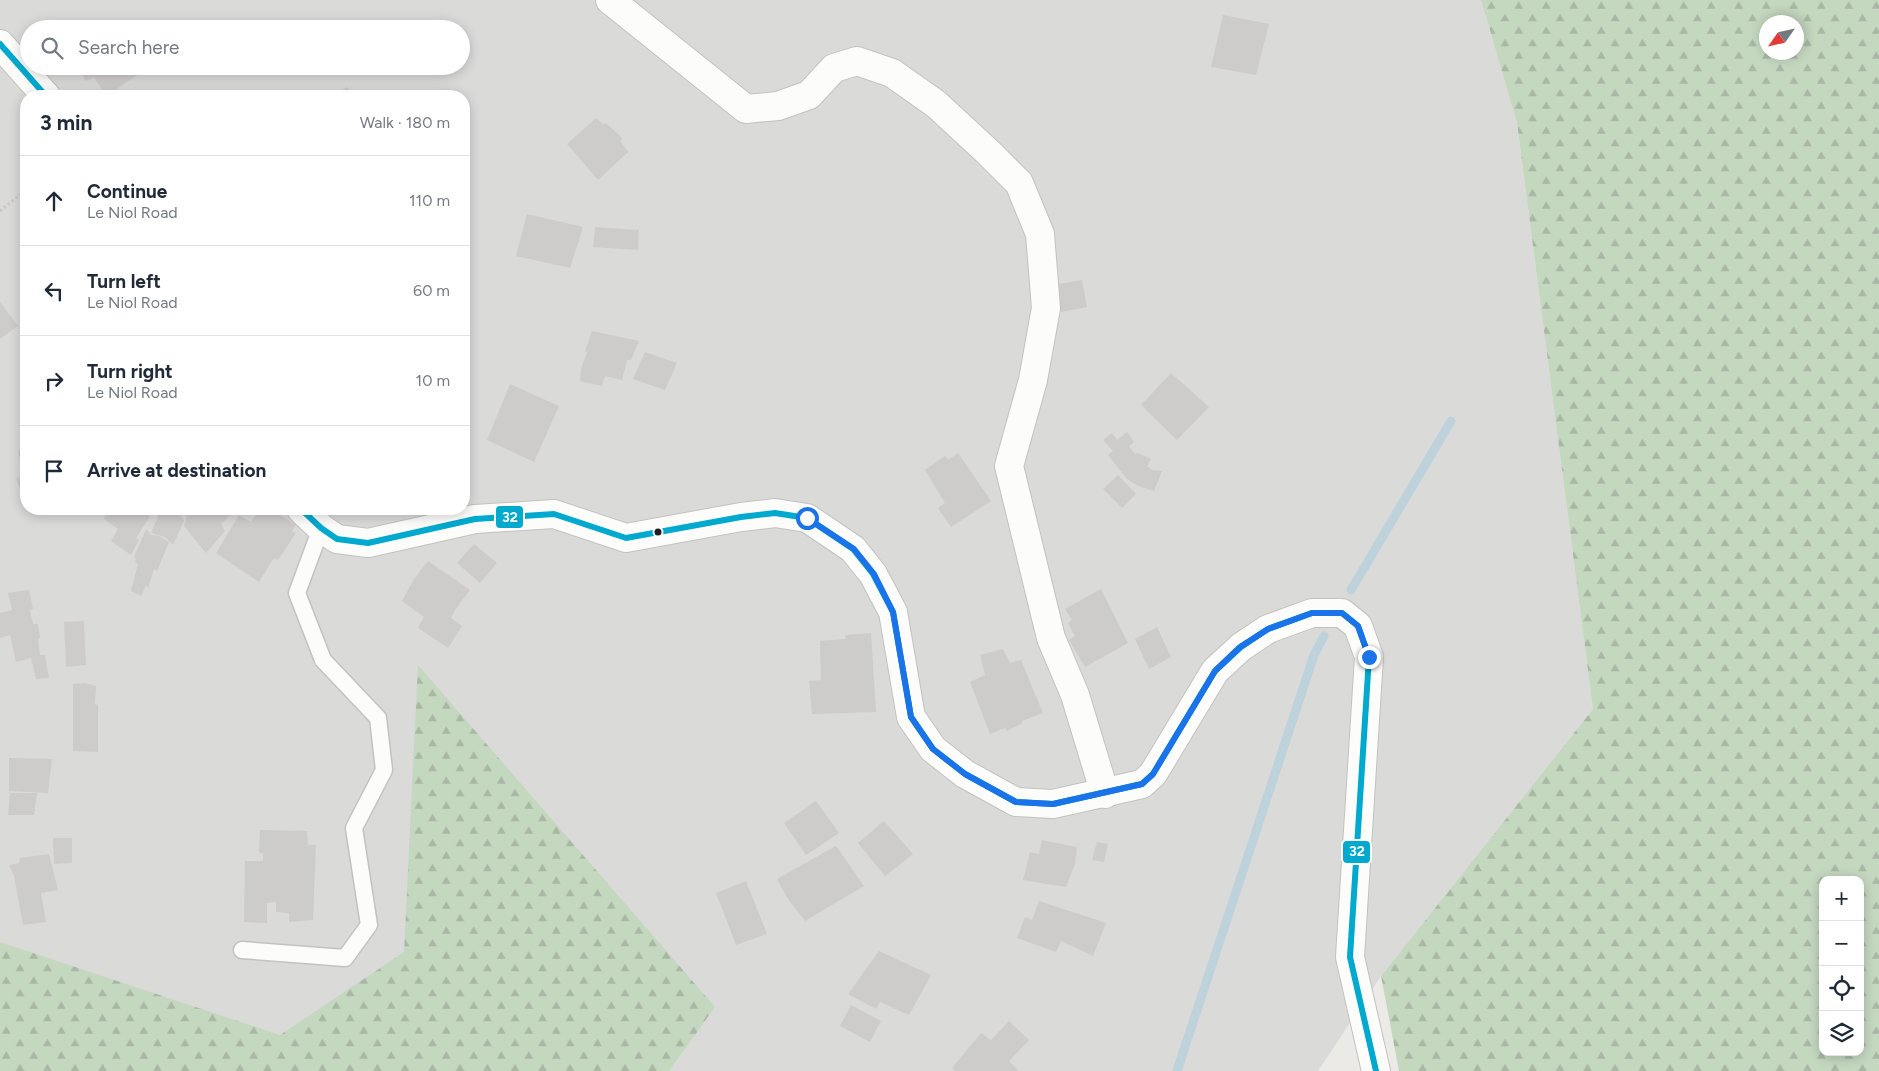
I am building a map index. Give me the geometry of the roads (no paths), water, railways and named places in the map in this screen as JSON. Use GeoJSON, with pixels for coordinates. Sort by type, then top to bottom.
{"type":"FeatureCollection","features":[{"type":"Feature","properties":{"kind":"street"},"geometry":{"type":"LineString","coordinates":[[610,0],[746,109],[778,106],[809,94],[834,68],[857,61],[892,73],[936,104],[1019,183],[1040,234],[1046,308],[1033,380],[1009,466],[1051,638],[1075,695],[1105,794]]}},
{"type":"Feature","properties":{"kind":"street"},"geometry":{"type":"LineString","coordinates":[[0,44],[20,67]]}},
{"type":"Feature","properties":{"kind":"street"},"geometry":{"type":"LineString","coordinates":[[27,75],[41,90]]}},
{"type":"Feature","properties":{"kind":"street"},"geometry":{"type":"LineString","coordinates":[[307,515],[336,539],[368,543],[476,519],[554,514],[626,538],[742,517],[775,513],[807,518],[854,549],[874,574],[893,612],[911,717],[933,749],[965,774],[1016,802],[1053,804],[1105,794],[1142,784],[1153,774],[1215,671],[1240,647],[1268,629],[1312,613],[1342,613],[1358,626],[1369,657],[1350,957],[1376,1071]]}},
{"type":"Feature","properties":{"kind":"lane"},"geometry":{"type":"LineString","coordinates":[[242,950],[345,958],[368,925],[354,828],[384,770],[378,718],[323,660],[298,593],[321,528]]}},
{"type":"Feature","properties":{"kind":"waterway"},"geometry":{"type":"LineString","coordinates":[[1351,590],[1451,421]]}},
{"type":"Feature","properties":{"kind":"waterway"},"geometry":{"type":"LineString","coordinates":[[1177,1071],[1314,655],[1324,636]]}}]}
